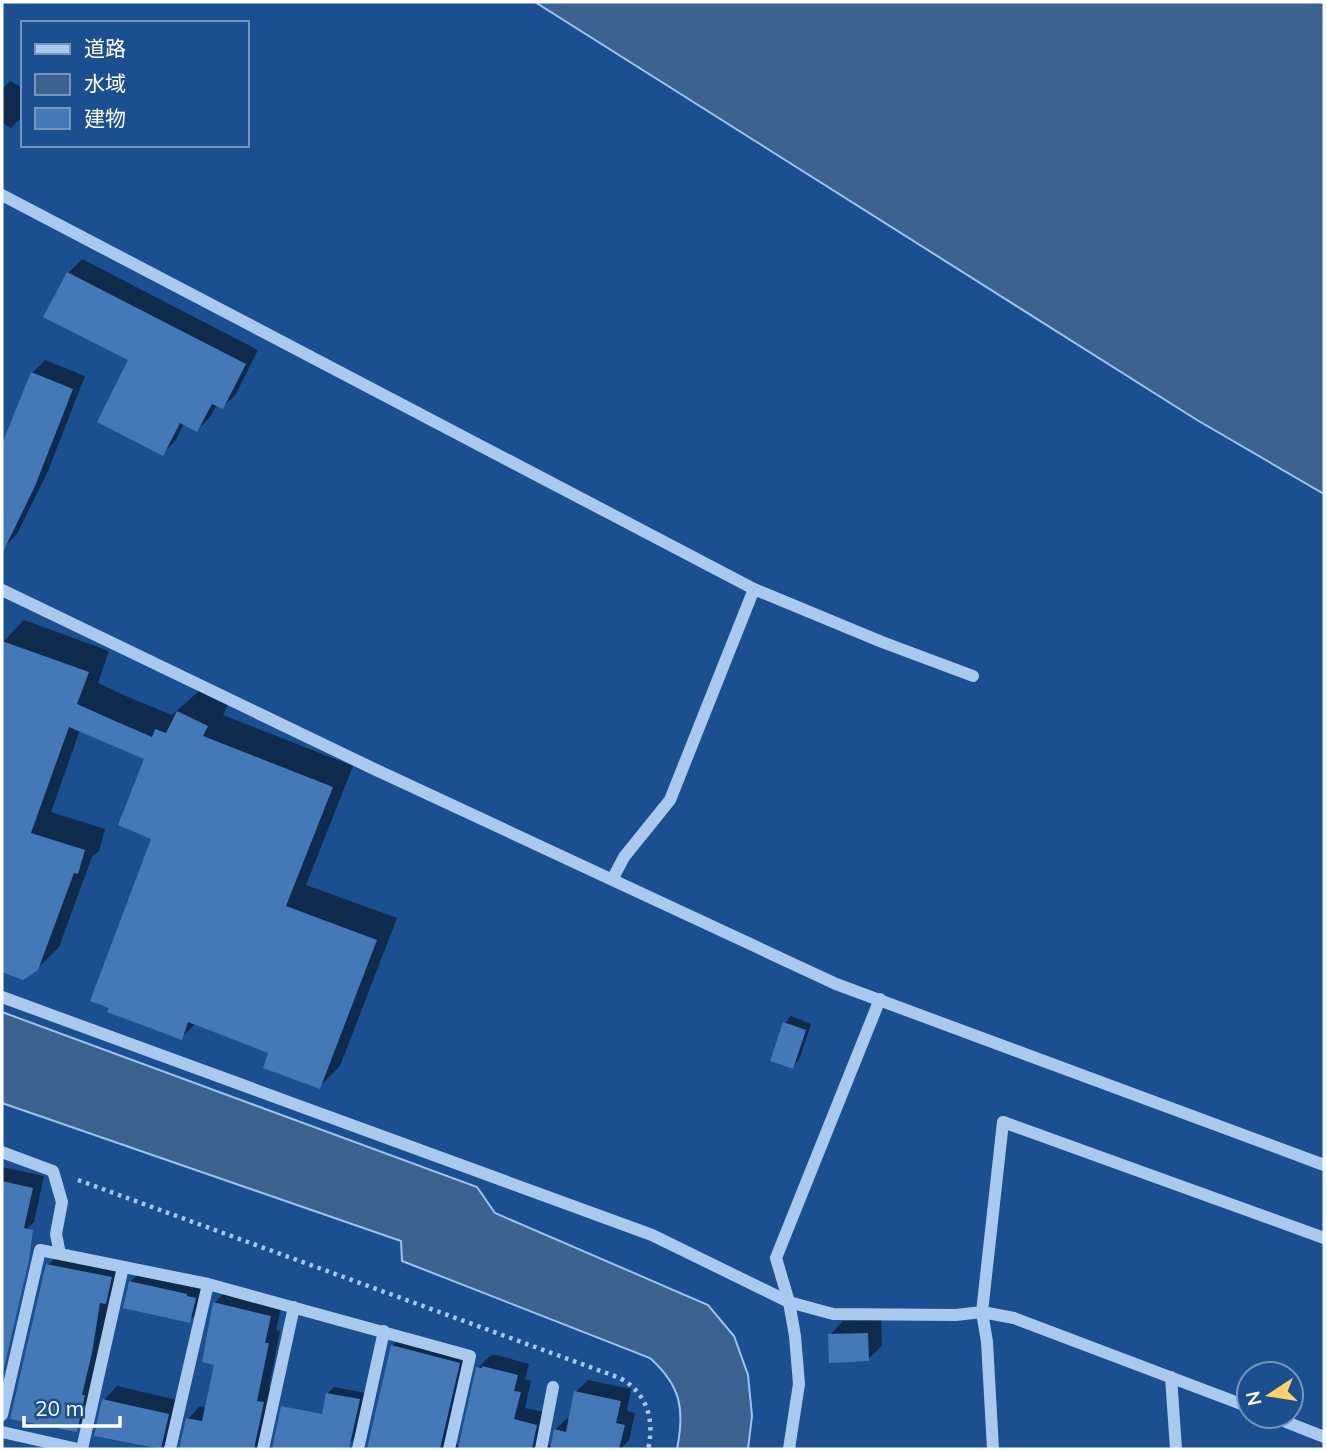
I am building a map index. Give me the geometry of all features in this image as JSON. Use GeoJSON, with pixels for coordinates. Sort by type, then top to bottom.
{"type":"FeatureCollection","features":[{"type":"Feature","properties":{"kind":"street"},"geometry":{"type":"LineString","coordinates":[[2,195],[754,589],[973,676]]}},
{"type":"Feature","properties":{"kind":"street"},"geometry":{"type":"LineString","coordinates":[[612,880],[624,857],[670,800],[754,589]]}},
{"type":"Feature","properties":{"kind":"street"},"geometry":{"type":"LineString","coordinates":[[2,590],[372,768],[836,984],[1324,1165]]}},
{"type":"Feature","properties":{"kind":"street"},"geometry":{"type":"LineString","coordinates":[[2,997],[652,1235],[789,1302],[833,1314],[956,1315],[982,1312],[1014,1318],[1235,1402]]}},
{"type":"Feature","properties":{"kind":"street"},"geometry":{"type":"LineString","coordinates":[[789,1449],[799,1384],[789,1302],[776,1258],[880,999]]}},
{"type":"Feature","properties":{"kind":"street"},"geometry":{"type":"LineString","coordinates":[[993,1449],[987,1342],[982,1312],[1003,1122],[1324,1238]]}},
{"type":"Feature","properties":{"kind":"street"},"geometry":{"type":"LineString","coordinates":[[2,1152],[53,1171],[62,1202],[56,1234],[60,1254]]}},
{"type":"Feature","properties":{"kind":"street"},"geometry":{"type":"LineString","coordinates":[[2,1415],[40,1250],[208,1284],[470,1356],[449,1449]]}},
{"type":"Feature","properties":{"kind":"street"},"geometry":{"type":"LineString","coordinates":[[2,1432],[80,1449],[123,1267]]}},
{"type":"Feature","properties":{"kind":"street"},"geometry":{"type":"LineString","coordinates":[[170,1449],[208,1284]]}},
{"type":"Feature","properties":{"kind":"street"},"geometry":{"type":"LineString","coordinates":[[263,1449],[294,1307]]}},
{"type":"Feature","properties":{"kind":"street"},"geometry":{"type":"LineString","coordinates":[[358,1449],[384,1331]]}},
{"type":"Feature","properties":{"kind":"street"},"geometry":{"type":"LineString","coordinates":[[1171,1377],[1175,1449]]}},
{"type":"Feature","properties":{"kind":"street"},"geometry":{"type":"LineString","coordinates":[[541,1449],[553,1387]]}},
{"type":"Feature","properties":{"kind":"street"},"geometry":{"type":"LineString","coordinates":[[1305,1429],[1324,1437]]}},
{"type":"Feature","properties":{"kind":"path"},"geometry":{"type":"LineString","coordinates":[[53,1171],[620,1378],[639,1392],[646,1405],[650,1416],[651,1438],[648,1449]]}},
{"type":"Feature","properties":{"kind":"water"},"geometry":{"type":"Polygon","coordinates":[[[535,2],[1324,2],[1324,494],[1197,420],[535,2]]]}},
{"type":"Feature","properties":{"kind":"water"},"geometry":{"type":"Polygon","coordinates":[[[2,1012],[477,1187],[495,1213],[708,1305],[734,1336],[748,1375],[752,1416],[748,1449],[677,1449],[681,1422],[678,1399],[668,1378],[650,1358],[402,1261],[401,1241],[2,1103],[2,1012]]]}},
{"type":"Feature","properties":{"kind":"building"},"geometry":{"type":"Polygon","coordinates":[[[67,272],[246,364],[223,409],[212,404],[197,432],[180,423],[163,456],[97,422],[128,360],[43,317],[67,272]]]}},
{"type":"Feature","properties":{"kind":"building"},"geometry":{"type":"Polygon","coordinates":[[[31,372],[73,389],[35,486],[2,554],[2,444],[31,372]]]}},
{"type":"Feature","properties":{"kind":"building"},"geometry":{"type":"Polygon","coordinates":[[[2,641],[89,672],[77,704],[106,717],[152,737],[155,729],[166,733],[177,711],[208,726],[203,736],[333,787],[286,906],[377,940],[320,1089],[263,1068],[268,1053],[188,1022],[182,1040],[107,1012],[109,1008],[90,1001],[151,839],[118,825],[144,759],[69,727],[31,833],[85,850],[78,874],[74,873],[38,970],[23,980],[2,972],[2,641]]]}},
{"type":"Feature","properties":{"kind":"building"},"geometry":{"type":"Polygon","coordinates":[[[783,1022],[806,1030],[793,1069],[770,1061],[783,1022]]]}},
{"type":"Feature","properties":{"kind":"building"},"geometry":{"type":"Polygon","coordinates":[[[2,1181],[33,1188],[24,1228],[33,1230],[29,1260],[2,1377],[2,1181]]]}},
{"type":"Feature","properties":{"kind":"building"},"geometry":{"type":"Polygon","coordinates":[[[46,1264],[112,1277],[106,1304],[100,1303],[77,1432],[10,1419],[46,1264]]]}},
{"type":"Feature","properties":{"kind":"building"},"geometry":{"type":"Polygon","coordinates":[[[129,1281],[196,1298],[190,1323],[123,1308],[129,1281]]]}},
{"type":"Feature","properties":{"kind":"building"},"geometry":{"type":"Polygon","coordinates":[[[213,1302],[271,1316],[265,1343],[269,1343],[257,1401],[264,1402],[254,1449],[179,1449],[186,1418],[202,1421],[214,1365],[202,1362],[213,1302]]]}},
{"type":"Feature","properties":{"kind":"building"},"geometry":{"type":"Polygon","coordinates":[[[868,1333],[869,1361],[829,1363],[828,1334],[868,1333]]]}},
{"type":"Feature","properties":{"kind":"building"},"geometry":{"type":"Polygon","coordinates":[[[391,1345],[460,1363],[440,1449],[367,1449],[391,1345]]]}},
{"type":"Feature","properties":{"kind":"building"},"geometry":{"type":"Polygon","coordinates":[[[482,1366],[518,1375],[514,1391],[521,1392],[514,1419],[537,1425],[532,1449],[458,1449],[476,1367],[482,1366]]]}},
{"type":"Feature","properties":{"kind":"building"},"geometry":{"type":"Polygon","coordinates":[[[574,1391],[621,1401],[616,1423],[625,1425],[619,1449],[550,1449],[554,1429],[566,1432],[574,1391]]]}},
{"type":"Feature","properties":{"kind":"building"},"geometry":{"type":"Polygon","coordinates":[[[326,1393],[360,1399],[349,1449],[272,1449],[281,1406],[322,1414],[326,1393]]]}},
{"type":"Feature","properties":{"kind":"building"},"geometry":{"type":"Polygon","coordinates":[[[102,1399],[169,1414],[161,1449],[94,1436],[102,1399]]]}}]}
